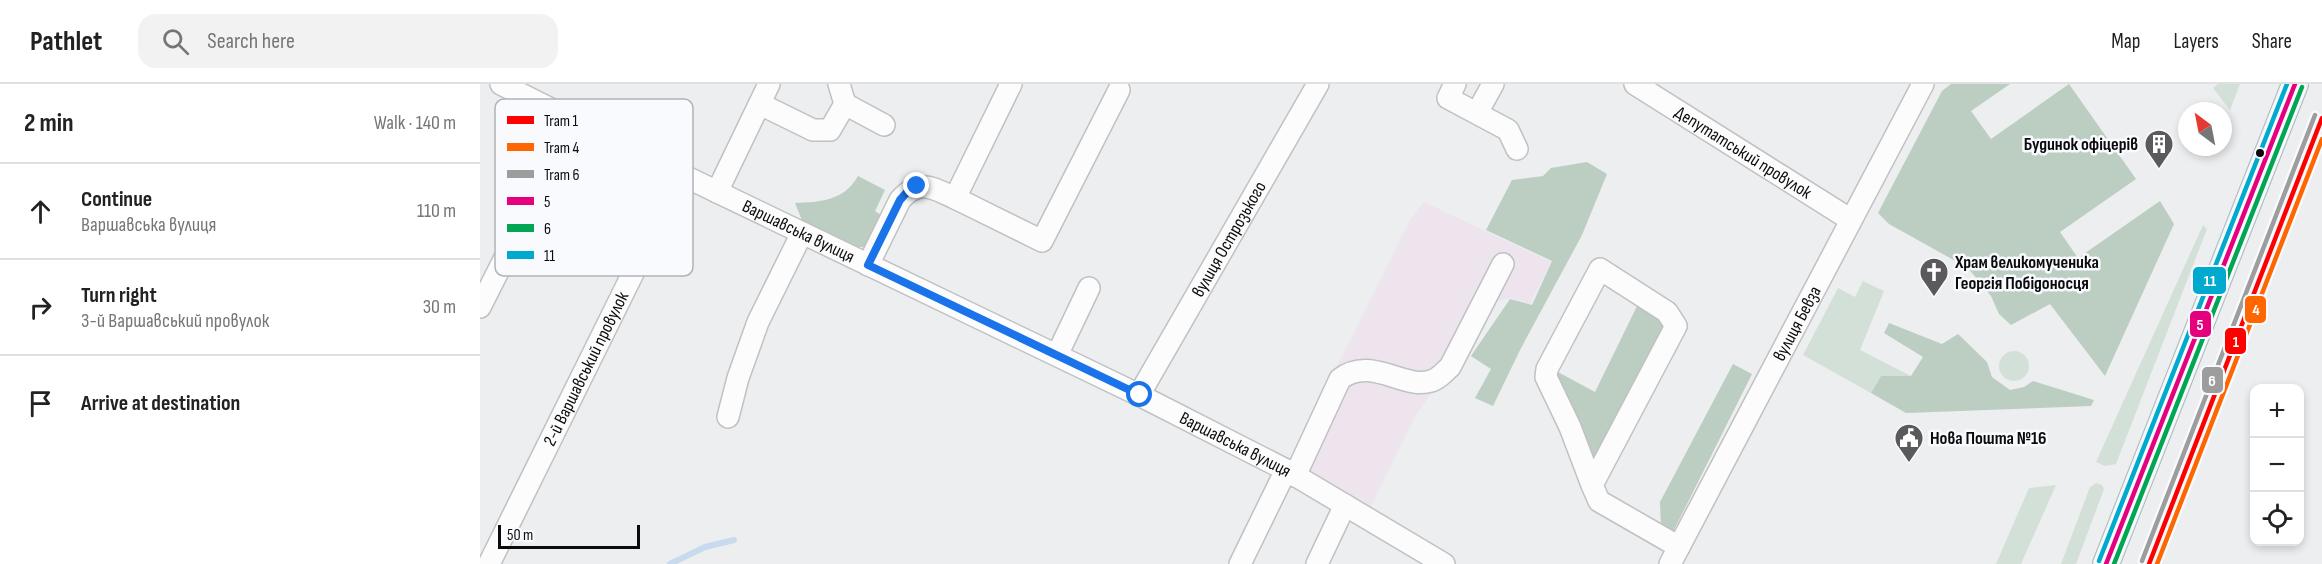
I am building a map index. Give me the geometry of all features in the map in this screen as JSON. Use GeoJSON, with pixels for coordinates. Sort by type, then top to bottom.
{"type":"FeatureCollection","features":[{"type":"Feature","properties":{"kind":"main road"},"geometry":{"type":"LineString","coordinates":[[2106,564],[2295,84]]}},
{"type":"Feature","properties":{"kind":"street","name":"Варшавська вулиця"},"geometry":{"type":"LineString","coordinates":[[501,84],[531,99]]}},
{"type":"Feature","properties":{"kind":"street"},"geometry":{"type":"LineString","coordinates":[[717,192],[769,84]]}},
{"type":"Feature","properties":{"kind":"street"},"geometry":{"type":"LineString","coordinates":[[955,198],[1011,84]]}},
{"type":"Feature","properties":{"kind":"street","name":"вулиця Острозького"},"geometry":{"type":"LineString","coordinates":[[1140,395],[1318,84]]}},
{"type":"Feature","properties":{"kind":"street"},"geometry":{"type":"LineString","coordinates":[[1455,84],[1448,98],[1508,130],[1517,149]]}},
{"type":"Feature","properties":{"kind":"street"},"geometry":{"type":"LineString","coordinates":[[1477,113],[1493,84]]}},
{"type":"Feature","properties":{"kind":"street","name":"Депутатський провулок"},"geometry":{"type":"LineString","coordinates":[[1635,84],[1663,91],[1851,220]]}},
{"type":"Feature","properties":{"kind":"street","name":"вулиця Бевза"},"geometry":{"type":"LineString","coordinates":[[1677,558],[1923,84]]}},
{"type":"Feature","properties":{"kind":"street"},"geometry":{"type":"LineString","coordinates":[[868,265],[900,200],[908,191],[917,186],[928,186],[1041,241],[1119,90]]}},
{"type":"Feature","properties":{"kind":"street"},"geometry":{"type":"LineString","coordinates":[[760,104],[813,130],[830,130],[842,94],[884,125]]}},
{"type":"Feature","properties":{"kind":"street","name":"Варшавська вулиця"},"geometry":{"type":"LineString","coordinates":[[693,180],[1140,395],[1291,473],[1444,564]]}},
{"type":"Feature","properties":{"kind":"street"},"geometry":{"type":"LineString","coordinates":[[729,417],[738,378],[758,322],[802,233]]}},
{"type":"Feature","properties":{"kind":"street"},"geometry":{"type":"LineString","coordinates":[[1240,564],[1340,379],[1350,372],[1384,372],[1410,381],[1429,382],[1439,378],[1450,367],[1503,264]]}},
{"type":"Feature","properties":{"kind":"street"},"geometry":{"type":"LineString","coordinates":[[1592,485],[1676,326],[1667,312],[1600,268],[1547,369],[1546,377],[1570,427],[1592,485],[1599,501],[1677,558]]}},
{"type":"Feature","properties":{"kind":"street"},"geometry":{"type":"LineString","coordinates":[[480,308],[496,276]]}},
{"type":"Feature","properties":{"kind":"street","name":"2-й Варшавський провулок"},"geometry":{"type":"LineString","coordinates":[[489,564],[632,276]]}},
{"type":"Feature","properties":{"kind":"street"},"geometry":{"type":"LineString","coordinates":[[1057,356],[1089,288]]}},
{"type":"Feature","properties":{"kind":"street"},"geometry":{"type":"LineString","coordinates":[[1317,564],[1345,505]]}},
{"type":"Feature","properties":{"kind":"shaded area"},"geometry":{"type":"Polygon","coordinates":[[[2218,84],[2240,84],[2232,105],[2232,102],[2224,102],[2213,88],[2218,84]]]}},
{"type":"Feature","properties":{"kind":"shaded area"},"geometry":{"type":"Polygon","coordinates":[[[1424,202],[1551,262],[1530,304],[1511,298],[1498,301],[1449,375],[1433,390],[1415,417],[1370,508],[1290,461],[1410,220],[1424,202]]]}},
{"type":"Feature","properties":{"kind":"shaded area"},"geometry":{"type":"Polygon","coordinates":[[[2203,225],[2207,229],[2116,464],[2105,466],[2096,462],[2203,225]]]}},
{"type":"Feature","properties":{"kind":"shaded area"},"geometry":{"type":"Polygon","coordinates":[[[1863,281],[1884,291],[1860,350],[1911,376],[1881,376],[1871,393],[1803,355],[1838,288],[1855,297],[1863,281]]]}},
{"type":"Feature","properties":{"kind":"shaded area"},"geometry":{"type":"Polygon","coordinates":[[[2014,351],[2025,355],[2029,366],[2025,377],[2014,381],[2003,377],[1999,366],[2003,355],[2014,351]]]}},
{"type":"Feature","properties":{"kind":"shaded area"},"geometry":{"type":"Polygon","coordinates":[[[2096,483],[2102,485],[2104,489],[2076,564],[2061,564],[2090,487],[2096,483]]]}},
{"type":"Feature","properties":{"kind":"shaded area"},"geometry":{"type":"Polygon","coordinates":[[[2056,485],[2021,564],[1996,564],[2029,488],[2056,485]]]}},
{"type":"Feature","properties":{"kind":"green space"},"geometry":{"type":"Polygon","coordinates":[[[1951,84],[2010,84],[1971,111],[1991,139],[2069,84],[2136,179],[2060,232],[2078,258],[2160,201],[2174,224],[2105,376],[2050,304],[2011,325],[1999,314],[1991,296],[1968,268],[1889,224],[1878,213],[1942,91],[1951,84]]]}},
{"type":"Feature","properties":{"kind":"green space"},"geometry":{"type":"Polygon","coordinates":[[[1587,162],[1607,174],[1582,235],[1520,350],[1493,406],[1475,398],[1491,369],[1471,356],[1510,299],[1532,305],[1552,261],[1486,230],[1512,180],[1543,176],[1551,168],[1587,162]]]}},
{"type":"Feature","properties":{"kind":"green space"},"geometry":{"type":"Polygon","coordinates":[[[858,176],[885,190],[875,211],[881,215],[865,247],[851,247],[803,223],[795,203],[822,201],[839,195],[846,191],[858,176]]]}},
{"type":"Feature","properties":{"kind":"green space"},"geometry":{"type":"Polygon","coordinates":[[[1640,300],[1668,328],[1593,471],[1553,378],[1556,371],[1595,392],[1640,300]]]}},
{"type":"Feature","properties":{"kind":"green space"},"geometry":{"type":"Polygon","coordinates":[[[1889,323],[1942,344],[1958,334],[1987,362],[1992,377],[2010,390],[2024,387],[2033,381],[2094,400],[2091,406],[1906,413],[1871,393],[1881,376],[1911,376],[1923,357],[1884,333],[1889,323]]]}},
{"type":"Feature","properties":{"kind":"green space"},"geometry":{"type":"Polygon","coordinates":[[[1733,364],[1752,374],[1673,532],[1661,528],[1660,502],[1733,364]]]}},
{"type":"Feature","properties":{"kind":"waterway"},"geometry":{"type":"LineString","coordinates":[[670,564],[705,547],[734,540]]}},
{"type":"Feature","properties":{"kind":"tram line","name":"6"},"geometry":{"type":"LineString","coordinates":[[2142,561],[2315,115]]}},
{"type":"Feature","properties":{"kind":"tram line","name":"1"},"geometry":{"type":"LineString","coordinates":[[2149,564],[2322,118]]}},
{"type":"Feature","properties":{"kind":"tram line","name":"4"},"geometry":{"type":"LineString","coordinates":[[2157,564],[2322,139]]}},
{"type":"Feature","properties":{"kind":"transit line","name":"11"},"geometry":{"type":"LineString","coordinates":[[2099,561],[2287,84]]}},
{"type":"Feature","properties":{"kind":"transit line","name":"5"},"geometry":{"type":"LineString","coordinates":[[2106,564],[2295,84]]}},
{"type":"Feature","properties":{"kind":"transit line","name":"6"},"geometry":{"type":"LineString","coordinates":[[2114,564],[2302,87]]}},
{"type":"Feature","properties":{"kind":"place","name":"Будинок офіцерів"},"geometry":{"type":"Point","coordinates":[2159,170]}},
{"type":"Feature","properties":{"kind":"place","name":"Храм великомученика Георгія Побідоносця"},"geometry":{"type":"Point","coordinates":[1934,298]}},
{"type":"Feature","properties":{"kind":"place","name":"Нова Пошта №16"},"geometry":{"type":"Point","coordinates":[1909,464]}},
{"type":"Feature","properties":{"kind":"route"},"geometry":{"type":"LineString","coordinates":[[917,186],[908,191],[900,200],[868,265],[1140,395]]}}]}
